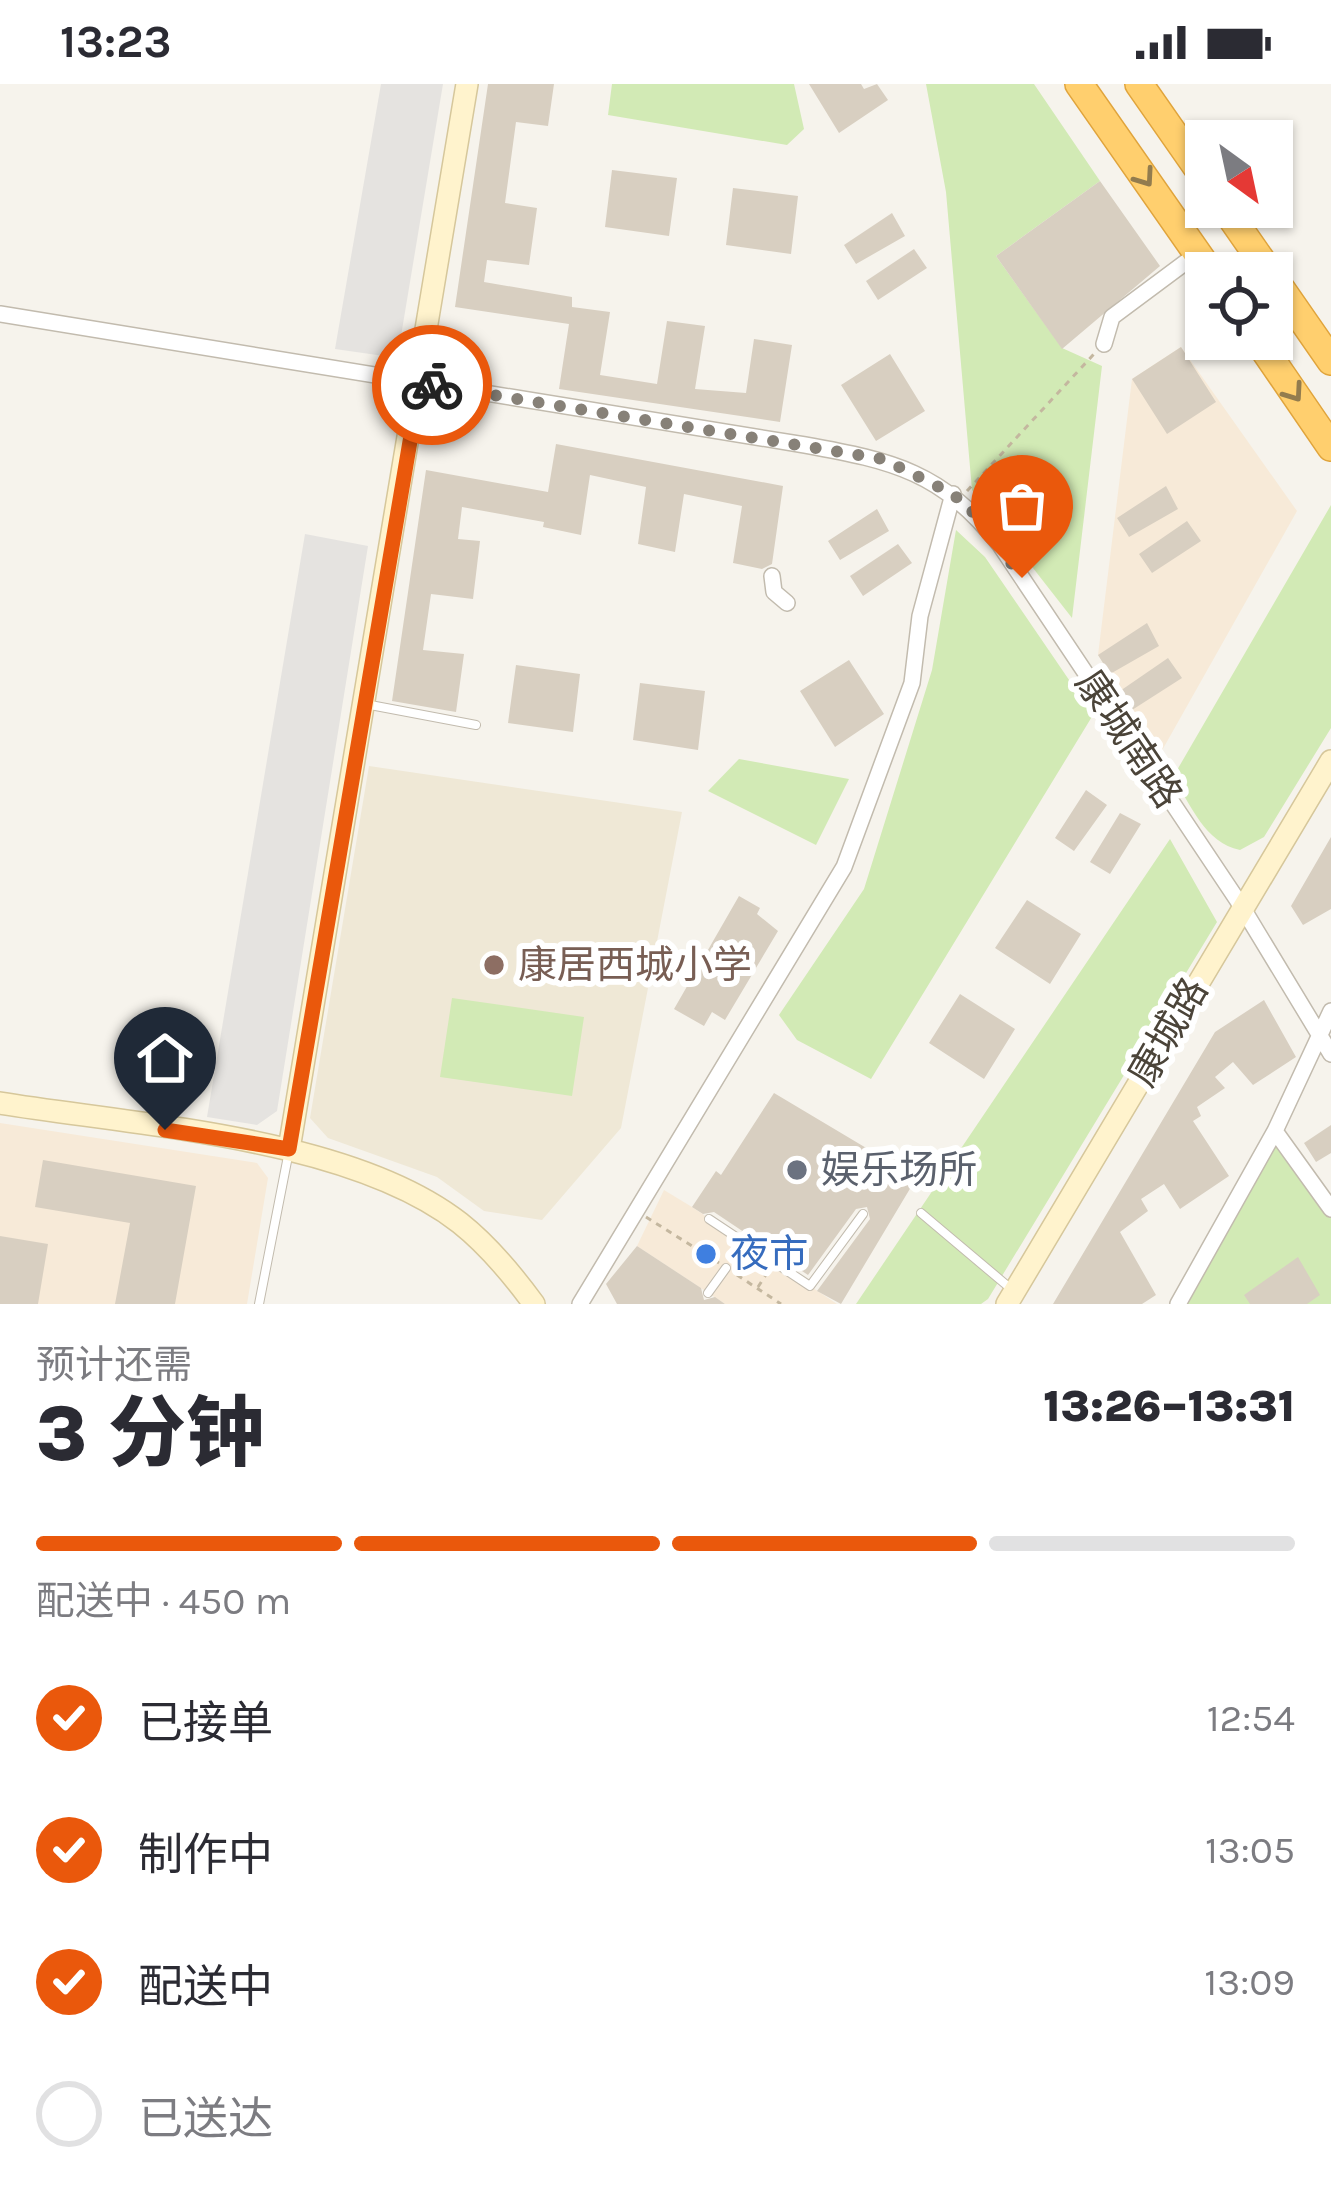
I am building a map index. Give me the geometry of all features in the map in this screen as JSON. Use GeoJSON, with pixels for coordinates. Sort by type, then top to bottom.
{"type":"FeatureCollection","features":[{"type":"Feature","properties":{"kind":"highway"},"geometry":{"type":"LineString","coordinates":[[1079,84],[1196,252]]}},
{"type":"Feature","properties":{"kind":"highway"},"geometry":{"type":"LineString","coordinates":[[1139,84],[1185,150]]}},
{"type":"Feature","properties":{"kind":"highway"},"geometry":{"type":"LineString","coordinates":[[1293,306],[1331,361]]}},
{"type":"Feature","properties":{"kind":"highway"},"geometry":{"type":"LineString","coordinates":[[1271,360],[1331,447]]}},
{"type":"Feature","properties":{"kind":"street"},"geometry":{"type":"LineString","coordinates":[[289,1149],[467,84]]}},
{"type":"Feature","properties":{"kind":"street"},"geometry":{"type":"LineString","coordinates":[[1104,344],[1112,317],[1185,274]]}},
{"type":"Feature","properties":{"kind":"street","name":"康城南路"},"geometry":{"type":"LineString","coordinates":[[0,314],[883,459],[953,494],[1000,545],[1242,907],[1331,1054]]}},
{"type":"Feature","properties":{"kind":"street"},"geometry":{"type":"LineString","coordinates":[[580,1304],[844,867],[912,682],[920,616],[953,494]]}},
{"type":"Feature","properties":{"kind":"street"},"geometry":{"type":"LineString","coordinates":[[772,577],[774,592],[787,603]]}},
{"type":"Feature","properties":{"kind":"street","name":"康城路"},"geometry":{"type":"LineString","coordinates":[[1012,1298],[1331,761]]}},
{"type":"Feature","properties":{"kind":"street"},"geometry":{"type":"LineString","coordinates":[[1178,1304],[1275,1131],[1317,1033],[1331,1012]]}},
{"type":"Feature","properties":{"kind":"street"},"geometry":{"type":"LineString","coordinates":[[0,1103],[289,1149],[429,1202],[484,1244],[534,1304]]}},
{"type":"Feature","properties":{"kind":"street"},"geometry":{"type":"LineString","coordinates":[[1275,1131],[1331,1209]]}},
{"type":"Feature","properties":{"kind":"lane"},"geometry":{"type":"LineString","coordinates":[[364,704],[476,725]]}},
{"type":"Feature","properties":{"kind":"lane"},"geometry":{"type":"LineString","coordinates":[[259,1304],[289,1149]]}},
{"type":"Feature","properties":{"kind":"lane"},"geometry":{"type":"LineString","coordinates":[[921,1213],[1012,1298]]}},
{"type":"Feature","properties":{"kind":"lane"},"geometry":{"type":"LineString","coordinates":[[714,1222],[811,1286],[863,1214]]}},
{"type":"Feature","properties":{"kind":"lane"},"geometry":{"type":"LineString","coordinates":[[708,1293],[726,1268]]}},
{"type":"Feature","properties":{"kind":"path"},"geometry":{"type":"LineString","coordinates":[[953,494],[972,490],[1104,344]]}},
{"type":"Feature","properties":{"kind":"path"},"geometry":{"type":"LineString","coordinates":[[635,1211],[781,1304]]}},
{"type":"Feature","properties":{"kind":"path"},"geometry":{"type":"LineString","coordinates":[[700,1251],[714,1222]]}},
{"type":"Feature","properties":{"kind":"path"},"geometry":{"type":"LineString","coordinates":[[757,1288],[774,1262]]}},
{"type":"Feature","properties":{"kind":"shaded area"},"geometry":{"type":"Polygon","coordinates":[[[381,84],[443,84],[400,342],[384,356],[335,349],[381,84]]]}},
{"type":"Feature","properties":{"kind":"shaded area"},"geometry":{"type":"Polygon","coordinates":[[[1181,347],[1185,360],[1190,360],[1297,511],[1160,754],[1098,655],[1132,379],[1181,347]]]}},
{"type":"Feature","properties":{"kind":"shaded area"},"geometry":{"type":"Polygon","coordinates":[[[305,534],[368,546],[277,1111],[257,1125],[207,1117],[305,534]]]}},
{"type":"Feature","properties":{"kind":"shaded area","name":"康居西城小学"},"geometry":{"type":"Polygon","coordinates":[[[369,766],[682,812],[621,1128],[542,1220],[484,1211],[437,1177],[328,1138],[310,1118],[369,766]]]}},
{"type":"Feature","properties":{"kind":"shaded area"},"geometry":{"type":"Polygon","coordinates":[[[0,1123],[257,1163],[268,1178],[247,1304],[0,1304],[0,1123]]]}},
{"type":"Feature","properties":{"kind":"shaded area","name":"夜市"},"geometry":{"type":"Polygon","coordinates":[[[664,1190],[837,1304],[725,1304],[637,1246],[664,1190]]]}},
{"type":"Feature","properties":{"kind":"green space"},"geometry":{"type":"Polygon","coordinates":[[[612,84],[794,84],[804,129],[787,145],[608,115],[612,84]]]}},
{"type":"Feature","properties":{"kind":"green space"},"geometry":{"type":"Polygon","coordinates":[[[926,84],[1034,84],[1100,181],[996,256],[1062,348],[1102,366],[1072,618],[972,490],[946,192],[926,84]]]}},
{"type":"Feature","properties":{"kind":"green space"},"geometry":{"type":"Polygon","coordinates":[[[1331,505],[1331,728],[1264,837],[1240,850],[1208,831],[1173,777],[1331,505]]]}},
{"type":"Feature","properties":{"kind":"green space"},"geometry":{"type":"Polygon","coordinates":[[[956,530],[985,557],[1093,715],[871,1079],[797,1040],[779,1015],[864,889],[932,670],[956,530]]]}},
{"type":"Feature","properties":{"kind":"green space"},"geometry":{"type":"Polygon","coordinates":[[[739,759],[849,779],[816,845],[708,791],[739,759]]]}},
{"type":"Feature","properties":{"kind":"green space"},"geometry":{"type":"Polygon","coordinates":[[[1170,839],[1217,922],[988,1299],[981,1304],[856,1304],[1170,839]]]}},
{"type":"Feature","properties":{"kind":"green space"},"geometry":{"type":"Polygon","coordinates":[[[452,998],[584,1017],[572,1096],[440,1077],[452,998]]]}},
{"type":"Feature","properties":{"kind":"green space"},"geometry":{"type":"Polygon","coordinates":[[[1280,1131],[1331,1204],[1331,1304],[1179,1304],[1280,1131]]]}},
{"type":"Feature","properties":{"kind":"building"},"geometry":{"type":"Polygon","coordinates":[[[488,84],[554,84],[548,126],[516,122],[505,203],[537,208],[529,265],[487,260],[484,282],[572,297],[572,307],[610,312],[600,375],[657,384],[667,321],[705,326],[695,389],[746,393],[754,339],[792,345],[780,422],[559,389],[569,324],[455,307],[488,84]]]}},
{"type":"Feature","properties":{"kind":"building"},"geometry":{"type":"Polygon","coordinates":[[[809,84],[861,84],[864,89],[877,84],[888,100],[839,133],[809,84]]]}},
{"type":"Feature","properties":{"kind":"building"},"geometry":{"type":"Polygon","coordinates":[[[612,170],[677,178],[669,236],[605,227],[612,170]]]}},
{"type":"Feature","properties":{"kind":"building"},"geometry":{"type":"Polygon","coordinates":[[[1100,181],[1160,266],[1062,349],[996,256],[1100,181]]]}},
{"type":"Feature","properties":{"kind":"building"},"geometry":{"type":"Polygon","coordinates":[[[733,188],[798,196],[791,254],[726,245],[733,188]]]}},
{"type":"Feature","properties":{"kind":"building"},"geometry":{"type":"Polygon","coordinates":[[[892,213],[905,236],[856,264],[844,245],[892,213]]]}},
{"type":"Feature","properties":{"kind":"building"},"geometry":{"type":"Polygon","coordinates":[[[914,249],[927,268],[878,300],[866,281],[914,249]]]}},
{"type":"Feature","properties":{"kind":"building"},"geometry":{"type":"Polygon","coordinates":[[[1181,347],[1185,360],[1216,402],[1167,434],[1132,379],[1181,347]]]}},
{"type":"Feature","properties":{"kind":"building"},"geometry":{"type":"Polygon","coordinates":[[[890,354],[925,411],[876,441],[841,385],[890,354]]]}},
{"type":"Feature","properties":{"kind":"building"},"geometry":{"type":"Polygon","coordinates":[[[556,444],[783,486],[772,564],[762,569],[733,563],[742,506],[684,494],[675,552],[638,544],[646,487],[590,475],[581,535],[543,527],[544,522],[462,507],[458,539],[480,541],[473,599],[431,594],[423,650],[464,654],[456,712],[392,701],[426,470],[548,492],[556,444]]]}},
{"type":"Feature","properties":{"kind":"building"},"geometry":{"type":"Polygon","coordinates":[[[1166,486],[1178,509],[1129,537],[1117,518],[1166,486]]]}},
{"type":"Feature","properties":{"kind":"building"},"geometry":{"type":"Polygon","coordinates":[[[877,509],[889,531],[840,560],[828,541],[877,509]]]}},
{"type":"Feature","properties":{"kind":"building"},"geometry":{"type":"Polygon","coordinates":[[[1187,521],[1201,541],[1152,573],[1139,554],[1187,521]]]}},
{"type":"Feature","properties":{"kind":"building"},"geometry":{"type":"Polygon","coordinates":[[[898,544],[912,563],[863,596],[850,576],[898,544]]]}},
{"type":"Feature","properties":{"kind":"building"},"geometry":{"type":"Polygon","coordinates":[[[1147,623],[1159,646],[1110,674],[1098,655],[1147,623]]]}},
{"type":"Feature","properties":{"kind":"building"},"geometry":{"type":"Polygon","coordinates":[[[1168,658],[1182,678],[1132,710],[1120,691],[1168,658]]]}},
{"type":"Feature","properties":{"kind":"building"},"geometry":{"type":"Polygon","coordinates":[[[849,660],[884,714],[835,747],[800,691],[849,660]]]}},
{"type":"Feature","properties":{"kind":"building"},"geometry":{"type":"Polygon","coordinates":[[[516,665],[580,674],[573,732],[508,723],[516,665]]]}},
{"type":"Feature","properties":{"kind":"building"},"geometry":{"type":"Polygon","coordinates":[[[640,683],[705,691],[698,750],[633,740],[640,683]]]}},
{"type":"Feature","properties":{"kind":"building"},"geometry":{"type":"Polygon","coordinates":[[[1086,790],[1107,805],[1074,851],[1055,838],[1086,790]]]}},
{"type":"Feature","properties":{"kind":"building"},"geometry":{"type":"Polygon","coordinates":[[[1120,813],[1141,824],[1110,874],[1090,862],[1120,813]]]}},
{"type":"Feature","properties":{"kind":"building"},"geometry":{"type":"Polygon","coordinates":[[[1331,837],[1331,909],[1303,925],[1291,906],[1331,837]]]}},
{"type":"Feature","properties":{"kind":"building"},"geometry":{"type":"Polygon","coordinates":[[[739,896],[760,908],[757,914],[778,931],[725,1020],[712,1012],[704,1026],[674,1009],[739,896]]]}},
{"type":"Feature","properties":{"kind":"building"},"geometry":{"type":"Polygon","coordinates":[[[1027,900],[1081,934],[1050,984],[995,948],[1027,900]]]}},
{"type":"Feature","properties":{"kind":"building"},"geometry":{"type":"Polygon","coordinates":[[[960,994],[1015,1029],[984,1079],[929,1043],[960,994]]]}},
{"type":"Feature","properties":{"kind":"building"},"geometry":{"type":"Polygon","coordinates":[[[1264,1000],[1296,1057],[1253,1085],[1233,1062],[1215,1077],[1225,1088],[1197,1107],[1201,1116],[1193,1121],[1229,1176],[1180,1209],[1164,1184],[1141,1199],[1148,1211],[1120,1232],[1156,1295],[1142,1304],[1053,1304],[1215,1032],[1264,1000]]]}},
{"type":"Feature","properties":{"kind":"building"},"geometry":{"type":"Polygon","coordinates":[[[774,1093],[878,1155],[872,1166],[911,1187],[841,1304],[817,1291],[870,1219],[867,1207],[856,1209],[808,1275],[714,1212],[703,1214],[692,1207],[716,1171],[721,1175],[774,1093]]]}},
{"type":"Feature","properties":{"kind":"building"},"geometry":{"type":"Polygon","coordinates":[[[1331,1125],[1331,1153],[1316,1162],[1304,1143],[1331,1125]]]}},
{"type":"Feature","properties":{"kind":"building"},"geometry":{"type":"Polygon","coordinates":[[[43,1160],[196,1186],[175,1304],[115,1304],[130,1223],[35,1207],[43,1160]]]}},
{"type":"Feature","properties":{"kind":"building"},"geometry":{"type":"Polygon","coordinates":[[[0,1236],[48,1244],[38,1304],[0,1304],[0,1236]]]}},
{"type":"Feature","properties":{"kind":"building"},"geometry":{"type":"Polygon","coordinates":[[[637,1246],[701,1288],[704,1300],[715,1297],[725,1304],[617,1304],[606,1284],[637,1246]]]}},
{"type":"Feature","properties":{"kind":"building"},"geometry":{"type":"Polygon","coordinates":[[[1298,1257],[1320,1295],[1307,1304],[1250,1304],[1244,1295],[1298,1257]]]}},
{"type":"Feature","properties":{"kind":"way so far"},"geometry":{"type":"LineString","coordinates":[[432,385],[883,459],[930,478],[953,494],[977,516],[1022,578]]}},
{"type":"Feature","properties":{"kind":"place","name":"康居西城小学"},"geometry":{"type":"Point","coordinates":[494,965]}},
{"type":"Feature","properties":{"kind":"place","name":"娱乐场所"},"geometry":{"type":"Point","coordinates":[797,1170]}},
{"type":"Feature","properties":{"kind":"place","name":"夜市"},"geometry":{"type":"Point","coordinates":[706,1254]}},
{"type":"Feature","properties":{"kind":"route"},"geometry":{"type":"LineString","coordinates":[[165,1130],[289,1149],[384,570],[420,383],[432,385]]}}]}
